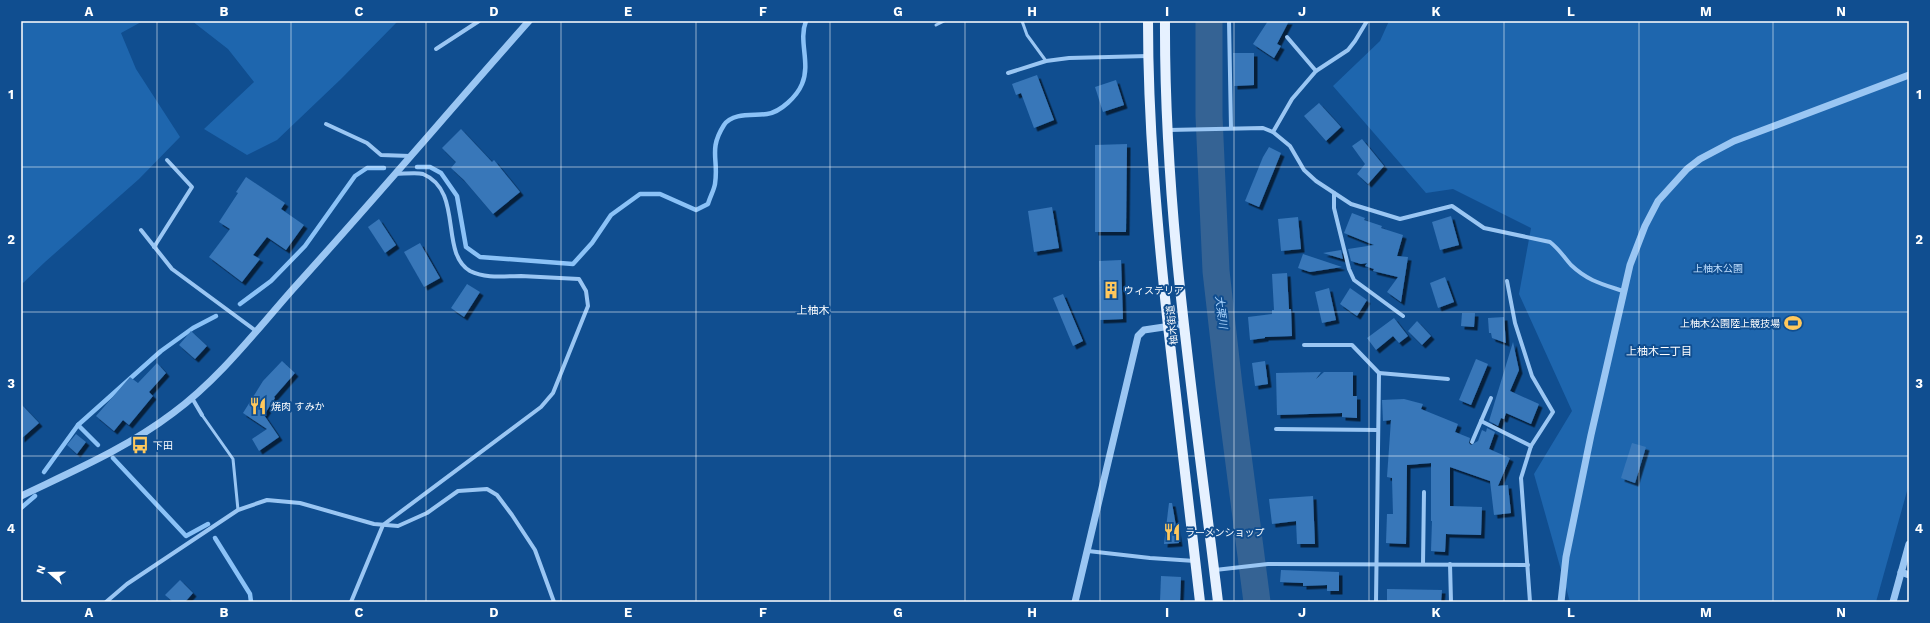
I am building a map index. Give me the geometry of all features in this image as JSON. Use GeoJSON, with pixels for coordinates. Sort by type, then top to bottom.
{"type":"FeatureCollection","features":[{"type":"Feature","properties":{"kind":"main road","name":"柚木街道"},"geometry":{"type":"LineString","coordinates":[[1148,21],[1148,56],[1154,187],[1168,326],[1200,602]]}},
{"type":"Feature","properties":{"kind":"main road","name":"柚木街道"},"geometry":{"type":"LineString","coordinates":[[1165,21],[1171,190],[1184,324],[1218,602]]}},
{"type":"Feature","properties":{"kind":"street"},"geometry":{"type":"LineString","coordinates":[[436,49],[479,21]]}},
{"type":"Feature","properties":{"kind":"street"},"geometry":{"type":"LineString","coordinates":[[21,496],[105,456],[143,434],[192,398],[211,380],[256,331],[529,21]]}},
{"type":"Feature","properties":{"kind":"street"},"geometry":{"type":"LineString","coordinates":[[1230,21],[1231,128]]}},
{"type":"Feature","properties":{"kind":"street"},"geometry":{"type":"LineString","coordinates":[[1273,132],[1292,98],[1316,71],[1348,50],[1367,21]]}},
{"type":"Feature","properties":{"kind":"street"},"geometry":{"type":"LineString","coordinates":[[1287,37],[1316,71]]}},
{"type":"Feature","properties":{"kind":"street"},"geometry":{"type":"LineString","coordinates":[[1008,73],[1046,61],[1069,58],[1148,56]]}},
{"type":"Feature","properties":{"kind":"street"},"geometry":{"type":"LineString","coordinates":[[1561,602],[1562,584],[1568,550],[1624,291],[1637,243],[1658,201],[1687,169],[1700,159],[1734,141],[1909,74]]}},
{"type":"Feature","properties":{"kind":"street"},"geometry":{"type":"LineString","coordinates":[[326,124],[367,143],[381,155],[410,156]]}},
{"type":"Feature","properties":{"kind":"street"},"geometry":{"type":"LineString","coordinates":[[1168,130],[1263,128],[1273,132],[1290,146],[1304,170],[1351,204],[1400,219],[1452,206],[1484,228],[1550,242],[1592,282],[1624,291]]}},
{"type":"Feature","properties":{"kind":"street"},"geometry":{"type":"LineString","coordinates":[[154,247],[192,188],[167,160]]}},
{"type":"Feature","properties":{"kind":"street"},"geometry":{"type":"LineString","coordinates":[[351,602],[383,525],[541,407],[553,394],[588,306],[586,291],[579,279],[492,276],[471,271],[459,262],[454,243],[448,204],[436,184],[422,174],[395,174]]}},
{"type":"Feature","properties":{"kind":"street"},"geometry":{"type":"LineString","coordinates":[[1334,193],[1334,208],[1349,269],[1354,280],[1403,316]]}},
{"type":"Feature","properties":{"kind":"street"},"geometry":{"type":"LineString","coordinates":[[141,230],[172,269],[256,331]]}},
{"type":"Feature","properties":{"kind":"street"},"geometry":{"type":"LineString","coordinates":[[1507,281],[1515,323],[1532,376],[1553,412],[1531,446],[1521,478],[1530,602]]}},
{"type":"Feature","properties":{"kind":"street"},"geometry":{"type":"LineString","coordinates":[[1075,602],[1138,336],[1144,330],[1184,324]]}},
{"type":"Feature","properties":{"kind":"street"},"geometry":{"type":"LineString","coordinates":[[1304,345],[1352,345],[1379,373],[1448,379]]}},
{"type":"Feature","properties":{"kind":"street"},"geometry":{"type":"LineString","coordinates":[[1376,602],[1379,373]]}},
{"type":"Feature","properties":{"kind":"street"},"geometry":{"type":"LineString","coordinates":[[192,398],[202,415]]}},
{"type":"Feature","properties":{"kind":"street"},"geometry":{"type":"LineString","coordinates":[[1472,442],[1491,398]]}},
{"type":"Feature","properties":{"kind":"street"},"geometry":{"type":"LineString","coordinates":[[1481,421],[1531,446]]}},
{"type":"Feature","properties":{"kind":"street"},"geometry":{"type":"LineString","coordinates":[[1276,429],[1378,430]]}},
{"type":"Feature","properties":{"kind":"street"},"geometry":{"type":"LineString","coordinates":[[106,602],[127,584],[238,510],[267,500],[300,503],[374,524],[398,526],[427,513],[458,491],[487,489],[501,500],[535,550],[554,602]]}},
{"type":"Feature","properties":{"kind":"street"},"geometry":{"type":"LineString","coordinates":[[1423,564],[1424,492]]}},
{"type":"Feature","properties":{"kind":"street"},"geometry":{"type":"LineString","coordinates":[[1893,602],[1909,544]]}},
{"type":"Feature","properties":{"kind":"street"},"geometry":{"type":"LineString","coordinates":[[1088,551],[1150,558],[1195,561]]}},
{"type":"Feature","properties":{"kind":"street"},"geometry":{"type":"LineString","coordinates":[[1214,570],[1268,564],[1528,565]]}},
{"type":"Feature","properties":{"kind":"street"},"geometry":{"type":"LineString","coordinates":[[1450,564],[1451,602]]}},
{"type":"Feature","properties":{"kind":"street"},"geometry":{"type":"LineString","coordinates":[[1901,572],[1909,575]]}},
{"type":"Feature","properties":{"kind":"lane"},"geometry":{"type":"LineString","coordinates":[[936,25],[944,21]]}},
{"type":"Feature","properties":{"kind":"lane"},"geometry":{"type":"LineString","coordinates":[[1022,21],[1027,35],[1046,61]]}},
{"type":"Feature","properties":{"kind":"lane"},"geometry":{"type":"LineString","coordinates":[[202,415],[233,459],[238,510]]}},
{"type":"Feature","properties":{"kind":"green space"},"geometry":{"type":"Polygon","coordinates":[[[21,21],[143,21],[121,33],[136,69],[180,137],[139,179],[23,283],[21,281],[21,21]]]}},
{"type":"Feature","properties":{"kind":"green space"},"geometry":{"type":"Polygon","coordinates":[[[192,21],[398,21],[341,79],[277,140],[247,155],[204,129],[254,82],[228,49],[192,21]]]}},
{"type":"Feature","properties":{"kind":"green space","name":"上柚木公園"},"geometry":{"type":"Polygon","coordinates":[[[1389,21],[1909,21],[1909,484],[1876,602],[1570,602],[1534,474],[1572,411],[1519,294],[1531,228],[1453,189],[1426,193],[1333,86],[1380,41],[1389,21]]]}},
{"type":"Feature","properties":{"kind":"building"},"geometry":{"type":"Polygon","coordinates":[[[1268,21],[1289,21],[1277,44],[1281,46],[1274,58],[1253,44],[1268,21]]]}},
{"type":"Feature","properties":{"kind":"building"},"geometry":{"type":"Polygon","coordinates":[[[1233,53],[1254,53],[1254,85],[1234,86],[1233,53]]]}},
{"type":"Feature","properties":{"kind":"building"},"geometry":{"type":"Polygon","coordinates":[[[1037,75],[1054,120],[1034,128],[1021,93],[1016,95],[1012,84],[1037,75]]]}},
{"type":"Feature","properties":{"kind":"building"},"geometry":{"type":"Polygon","coordinates":[[[1116,80],[1124,105],[1103,112],[1095,87],[1116,80]]]}},
{"type":"Feature","properties":{"kind":"building"},"geometry":{"type":"Polygon","coordinates":[[[1319,103],[1341,127],[1326,141],[1304,116],[1319,103]]]}},
{"type":"Feature","properties":{"kind":"building"},"geometry":{"type":"Polygon","coordinates":[[[461,129],[492,162],[494,160],[520,192],[493,214],[464,180],[451,168],[456,162],[442,148],[461,129]]]}},
{"type":"Feature","properties":{"kind":"building"},"geometry":{"type":"Polygon","coordinates":[[[1362,139],[1384,166],[1368,184],[1357,174],[1365,164],[1352,146],[1362,139]]]}},
{"type":"Feature","properties":{"kind":"building"},"geometry":{"type":"Polygon","coordinates":[[[1127,144],[1126,232],[1095,232],[1095,145],[1127,144]]]}},
{"type":"Feature","properties":{"kind":"building"},"geometry":{"type":"Polygon","coordinates":[[[1269,147],[1281,153],[1259,207],[1245,201],[1263,157],[1269,147]]]}},
{"type":"Feature","properties":{"kind":"building"},"geometry":{"type":"Polygon","coordinates":[[[246,177],[285,203],[281,209],[304,225],[286,250],[267,237],[253,255],[260,259],[242,282],[209,257],[230,229],[219,222],[238,193],[236,192],[246,177]]]}},
{"type":"Feature","properties":{"kind":"building"},"geometry":{"type":"Polygon","coordinates":[[[1052,207],[1059,248],[1034,252],[1028,211],[1052,207]]]}},
{"type":"Feature","properties":{"kind":"building"},"geometry":{"type":"Polygon","coordinates":[[[1352,213],[1365,218],[1364,220],[1382,226],[1381,228],[1403,235],[1397,256],[1408,257],[1401,302],[1387,292],[1398,277],[1373,271],[1374,269],[1365,266],[1367,263],[1361,264],[1351,261],[1348,249],[1374,245],[1344,233],[1352,213]]]}},
{"type":"Feature","properties":{"kind":"building"},"geometry":{"type":"Polygon","coordinates":[[[1451,216],[1459,245],[1440,250],[1432,222],[1451,216]]]}},
{"type":"Feature","properties":{"kind":"building"},"geometry":{"type":"Polygon","coordinates":[[[1298,217],[1301,249],[1281,251],[1278,219],[1298,217]]]}},
{"type":"Feature","properties":{"kind":"building"},"geometry":{"type":"Polygon","coordinates":[[[379,219],[396,245],[385,253],[368,227],[379,219]]]}},
{"type":"Feature","properties":{"kind":"building"},"geometry":{"type":"Polygon","coordinates":[[[420,243],[440,278],[424,287],[404,252],[420,243]]]}},
{"type":"Feature","properties":{"kind":"building"},"geometry":{"type":"Polygon","coordinates":[[[1341,250],[1343,259],[1323,253],[1341,250]]]}},
{"type":"Feature","properties":{"kind":"building"},"geometry":{"type":"Polygon","coordinates":[[[1303,254],[1342,267],[1310,272],[1298,268],[1303,254]]]}},
{"type":"Feature","properties":{"kind":"building","name":"ウィステリア"},"geometry":{"type":"Polygon","coordinates":[[[1121,260],[1123,319],[1100,320],[1099,261],[1121,260]]]}},
{"type":"Feature","properties":{"kind":"building"},"geometry":{"type":"Polygon","coordinates":[[[1287,273],[1292,336],[1265,337],[1250,340],[1248,317],[1272,314],[1272,310],[1274,310],[1272,274],[1287,273]]]}},
{"type":"Feature","properties":{"kind":"building"},"geometry":{"type":"Polygon","coordinates":[[[1445,277],[1454,302],[1438,308],[1430,283],[1445,277]]]}},
{"type":"Feature","properties":{"kind":"building"},"geometry":{"type":"Polygon","coordinates":[[[467,284],[480,292],[464,317],[451,308],[467,284]]]}},
{"type":"Feature","properties":{"kind":"building"},"geometry":{"type":"Polygon","coordinates":[[[1329,288],[1336,320],[1322,323],[1315,292],[1329,288]]]}},
{"type":"Feature","properties":{"kind":"building"},"geometry":{"type":"Polygon","coordinates":[[[1350,288],[1367,300],[1357,316],[1340,304],[1350,288]]]}},
{"type":"Feature","properties":{"kind":"building"},"geometry":{"type":"Polygon","coordinates":[[[1063,294],[1083,341],[1073,346],[1053,298],[1063,294]]]}},
{"type":"Feature","properties":{"kind":"building"},"geometry":{"type":"Polygon","coordinates":[[[1462,313],[1475,313],[1474,327],[1461,326],[1462,313]]]}},
{"type":"Feature","properties":{"kind":"building"},"geometry":{"type":"Polygon","coordinates":[[[1504,317],[1506,343],[1492,338],[1491,333],[1489,333],[1488,318],[1504,317]]]}},
{"type":"Feature","properties":{"kind":"building"},"geometry":{"type":"Polygon","coordinates":[[[1394,318],[1408,336],[1399,343],[1393,336],[1376,350],[1367,338],[1394,318]]]}},
{"type":"Feature","properties":{"kind":"building"},"geometry":{"type":"Polygon","coordinates":[[[1417,321],[1431,336],[1422,345],[1408,331],[1417,321]]]}},
{"type":"Feature","properties":{"kind":"building"},"geometry":{"type":"Polygon","coordinates":[[[191,331],[207,346],[195,359],[179,345],[191,331]]]}},
{"type":"Feature","properties":{"kind":"building"},"geometry":{"type":"Polygon","coordinates":[[[1513,342],[1519,370],[1510,391],[1539,404],[1531,424],[1506,413],[1504,419],[1501,418],[1498,426],[1489,421],[1513,342]]]}},
{"type":"Feature","properties":{"kind":"building"},"geometry":{"type":"Polygon","coordinates":[[[1476,359],[1488,364],[1471,405],[1459,400],[1476,359]]]}},
{"type":"Feature","properties":{"kind":"building"},"geometry":{"type":"Polygon","coordinates":[[[282,361],[295,373],[274,397],[275,398],[264,415],[279,437],[259,451],[252,439],[267,429],[243,413],[263,381],[282,361]]]}},
{"type":"Feature","properties":{"kind":"building"},"geometry":{"type":"Polygon","coordinates":[[[1265,361],[1268,384],[1255,386],[1252,363],[1265,361]]]}},
{"type":"Feature","properties":{"kind":"building"},"geometry":{"type":"Polygon","coordinates":[[[157,363],[166,373],[149,392],[153,396],[129,425],[123,420],[114,431],[96,416],[130,377],[138,383],[157,363]]]}},
{"type":"Feature","properties":{"kind":"building"},"geometry":{"type":"Polygon","coordinates":[[[1321,372],[1316,379],[1324,372],[1353,372],[1353,396],[1357,396],[1357,418],[1342,417],[1342,413],[1277,415],[1276,373],[1321,372]]]}},
{"type":"Feature","properties":{"kind":"building"},"geometry":{"type":"Polygon","coordinates":[[[1404,399],[1423,404],[1421,409],[1458,424],[1455,432],[1470,438],[1469,443],[1471,445],[1478,441],[1482,430],[1486,432],[1487,428],[1495,432],[1489,449],[1510,458],[1498,486],[1508,485],[1511,513],[1494,515],[1490,481],[1450,467],[1450,506],[1482,507],[1481,535],[1446,534],[1445,552],[1431,551],[1431,463],[1407,465],[1406,544],[1386,543],[1387,514],[1393,514],[1392,478],[1387,477],[1391,420],[1383,421],[1382,400],[1404,399]]]}},
{"type":"Feature","properties":{"kind":"building"},"geometry":{"type":"Polygon","coordinates":[[[21,404],[39,423],[21,439],[21,404]]]}},
{"type":"Feature","properties":{"kind":"building"},"geometry":{"type":"Polygon","coordinates":[[[76,434],[86,442],[77,454],[67,445],[76,434]]]}},
{"type":"Feature","properties":{"kind":"building"},"geometry":{"type":"Polygon","coordinates":[[[1632,443],[1646,447],[1635,483],[1621,478],[1632,443]]]}},
{"type":"Feature","properties":{"kind":"building"},"geometry":{"type":"Polygon","coordinates":[[[1313,496],[1315,544],[1297,544],[1296,521],[1272,524],[1269,499],[1313,496]]]}},
{"type":"Feature","properties":{"kind":"building"},"geometry":{"type":"Polygon","coordinates":[[[1169,503],[1172,503],[1179,543],[1164,544],[1169,503]]]}},
{"type":"Feature","properties":{"kind":"building"},"geometry":{"type":"Polygon","coordinates":[[[1281,570],[1339,572],[1339,591],[1327,591],[1327,585],[1303,586],[1303,583],[1280,582],[1281,570]]]}},
{"type":"Feature","properties":{"kind":"building"},"geometry":{"type":"Polygon","coordinates":[[[1161,576],[1181,577],[1180,602],[1160,602],[1161,576]]]}},
{"type":"Feature","properties":{"kind":"building"},"geometry":{"type":"Polygon","coordinates":[[[180,580],[193,593],[185,602],[173,602],[165,595],[180,580]]]}},
{"type":"Feature","properties":{"kind":"building"},"geometry":{"type":"Polygon","coordinates":[[[1387,589],[1442,590],[1441,602],[1387,602],[1387,589]]]}},
{"type":"Feature","properties":{"kind":"waterway"},"geometry":{"type":"LineString","coordinates":[[417,167],[430,167],[441,173],[457,196],[466,247],[480,257],[573,264],[592,243],[611,215],[640,194],[660,194],[696,210],[708,204],[715,184],[716,141],[724,125],[728,121],[738,116],[772,113],[788,103],[800,89],[805,68],[803,36],[806,21]]}},
{"type":"Feature","properties":{"kind":"waterway","name":"大栗川"},"geometry":{"type":"LineString","coordinates":[[1209,21],[1209,116],[1216,271],[1229,386],[1257,602]]}},
{"type":"Feature","properties":{"kind":"waterway"},"geometry":{"type":"LineString","coordinates":[[240,304],[271,281],[305,246],[355,176],[367,168],[384,168]]}},
{"type":"Feature","properties":{"kind":"waterway"},"geometry":{"type":"LineString","coordinates":[[44,472],[78,425],[161,351],[193,328],[216,316]]}},
{"type":"Feature","properties":{"kind":"waterway"},"geometry":{"type":"LineString","coordinates":[[78,425],[98,445]]}},
{"type":"Feature","properties":{"kind":"waterway"},"geometry":{"type":"LineString","coordinates":[[113,458],[186,536],[208,524]]}},
{"type":"Feature","properties":{"kind":"waterway"},"geometry":{"type":"LineString","coordinates":[[21,508],[35,496]]}},
{"type":"Feature","properties":{"kind":"waterway"},"geometry":{"type":"LineString","coordinates":[[215,538],[250,594],[251,602]]}},
{"type":"Feature","properties":{"kind":"place","name":"ウィステリア"},"geometry":{"type":"Point","coordinates":[1111,290]}},
{"type":"Feature","properties":{"kind":"place","name":"上柚木公園陸上競技場"},"geometry":{"type":"Point","coordinates":[1793,323]}},
{"type":"Feature","properties":{"kind":"place","name":"焼肉 すみか"},"geometry":{"type":"Point","coordinates":[258,406]}},
{"type":"Feature","properties":{"kind":"place","name":"下田"},"geometry":{"type":"Point","coordinates":[140,445]}},
{"type":"Feature","properties":{"kind":"place","name":"ラーメンショップ"},"geometry":{"type":"Point","coordinates":[1172,532]}},
{"type":"Feature","properties":{"kind":"district","name":"上柚木"},"geometry":{"type":"Point","coordinates":[813,310]}},
{"type":"Feature","properties":{"kind":"district","name":"上柚木二丁目"},"geometry":{"type":"Point","coordinates":[1659,351]}}]}
